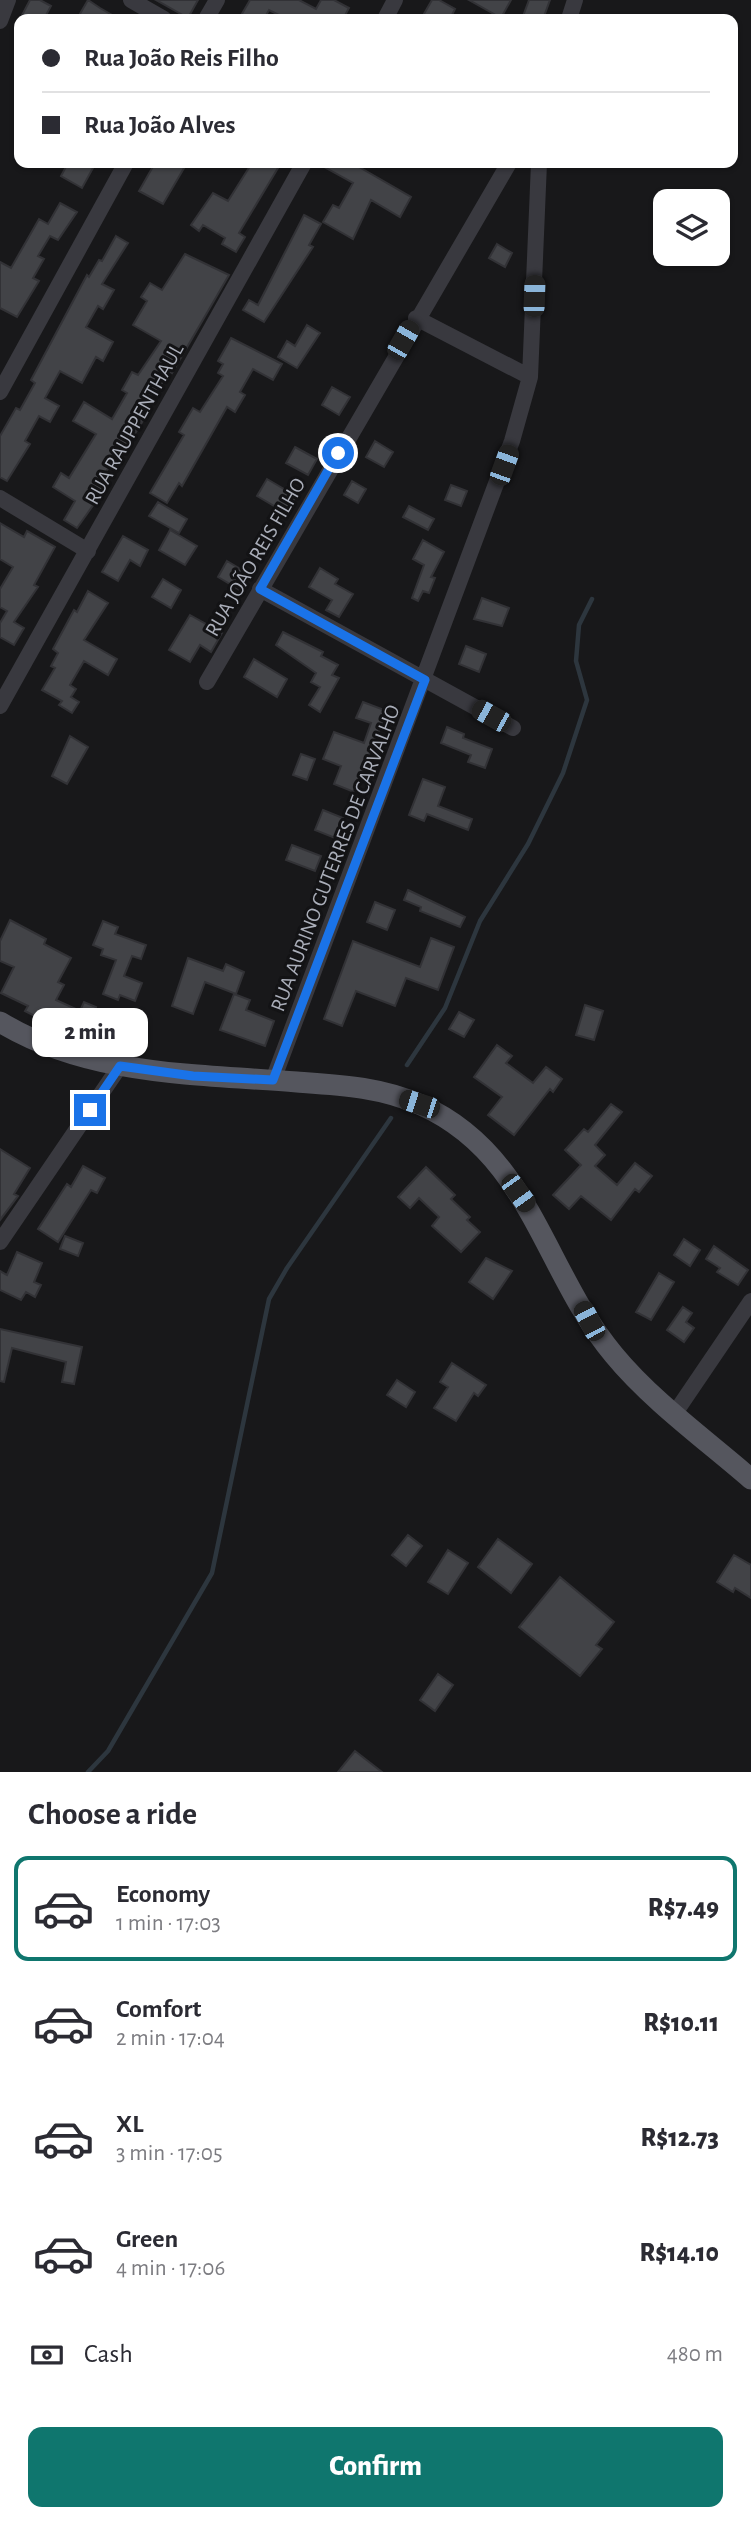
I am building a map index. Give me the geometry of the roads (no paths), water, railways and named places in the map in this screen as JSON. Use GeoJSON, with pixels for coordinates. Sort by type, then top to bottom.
{"type":"FeatureCollection","features":[{"type":"Feature","properties":{"kind":"main road"},"geometry":{"type":"LineString","coordinates":[[0,1022],[60,1051],[120,1066],[193,1076],[370,1088],[419,1104],[450,1120],[490,1155],[532,1213],[589,1321],[614,1356],[751,1479]]}},
{"type":"Feature","properties":{"kind":"street"},"geometry":{"type":"LineString","coordinates":[[0,21],[8,0]]}},
{"type":"Feature","properties":{"kind":"street"},"geometry":{"type":"LineString","coordinates":[[131,0],[155,14]]}},
{"type":"Feature","properties":{"kind":"street"},"geometry":{"type":"LineString","coordinates":[[0,392],[123,168]]}},
{"type":"Feature","properties":{"kind":"street","name":"RUA RAUPPENTHAUL"},"geometry":{"type":"LineString","coordinates":[[0,706],[301,168]]}},
{"type":"Feature","properties":{"kind":"street","name":"RUA JOÃO REIS FILHO"},"geometry":{"type":"LineString","coordinates":[[207,682],[416,318],[506,168]]}},
{"type":"Feature","properties":{"kind":"street","name":"RUA AURINO GUTERRES DE CARVALHO"},"geometry":{"type":"LineString","coordinates":[[273,1080],[425,680],[512,441],[530,377],[539,168]]}},
{"type":"Feature","properties":{"kind":"street"},"geometry":{"type":"LineString","coordinates":[[416,318],[530,377]]}},
{"type":"Feature","properties":{"kind":"street"},"geometry":{"type":"LineString","coordinates":[[0,498],[88,551]]}},
{"type":"Feature","properties":{"kind":"street"},"geometry":{"type":"LineString","coordinates":[[260,589],[513,728]]}},
{"type":"Feature","properties":{"kind":"street"},"geometry":{"type":"LineString","coordinates":[[0,1242],[120,1066]]}},
{"type":"Feature","properties":{"kind":"street"},"geometry":{"type":"LineString","coordinates":[[675,1413],[751,1301]]}},
{"type":"Feature","properties":{"kind":"waterway"},"geometry":{"type":"LineString","coordinates":[[407,1065],[445,1008],[480,921],[528,844],[563,773],[587,700],[576,661],[579,625],[592,599]]}},
{"type":"Feature","properties":{"kind":"waterway"},"geometry":{"type":"LineString","coordinates":[[88,1772],[108,1751],[212,1573],[269,1299],[287,1268],[391,1118]]}}]}
